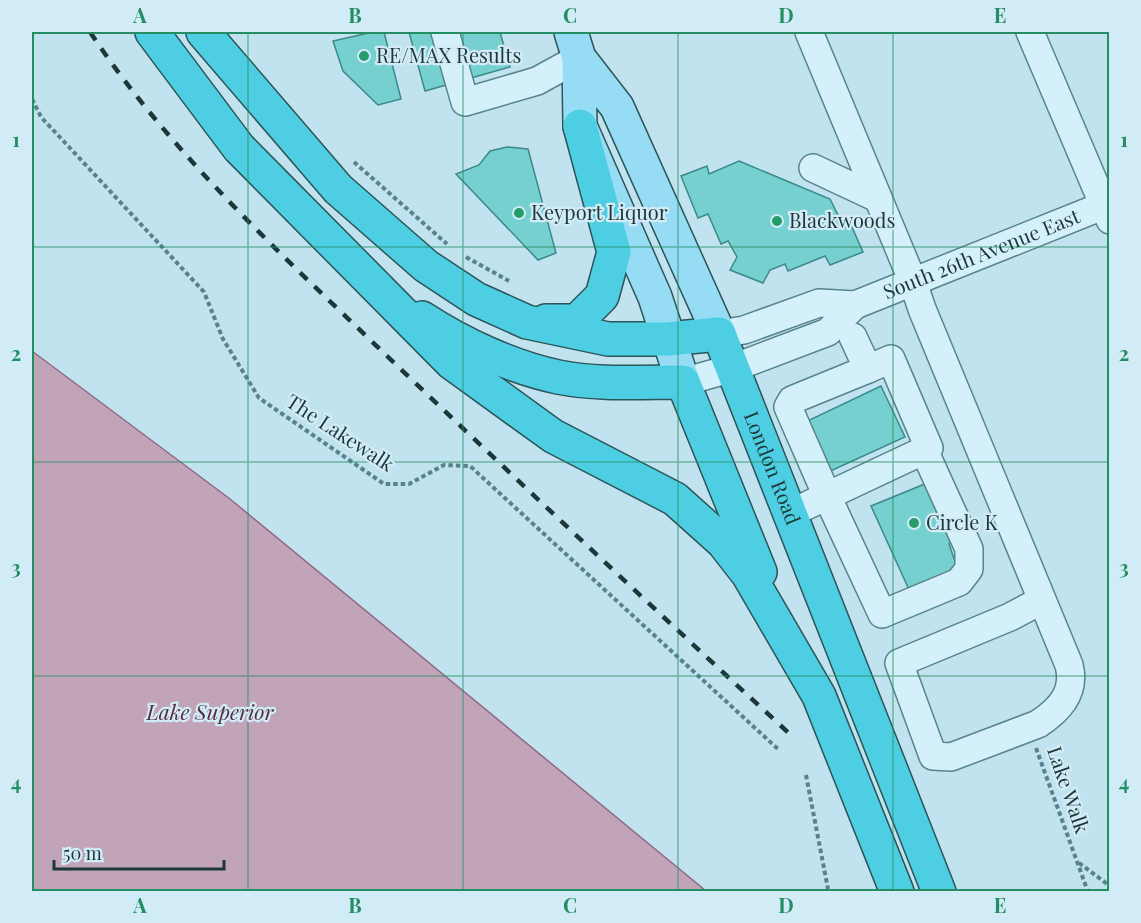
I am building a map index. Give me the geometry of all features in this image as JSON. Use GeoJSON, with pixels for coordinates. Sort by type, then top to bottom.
{"type":"FeatureCollection","features":[{"type":"Feature","properties":{"kind":"highway"},"geometry":{"type":"LineString","coordinates":[[152,32],[239,148],[452,363],[522,416],[553,436],[656,487],[700,519],[723,542],[748,574],[819,696]]}},
{"type":"Feature","properties":{"kind":"highway"},"geometry":{"type":"LineString","coordinates":[[203,32],[338,189],[426,266],[476,299],[527,322],[608,339],[668,339],[719,334]]}},
{"type":"Feature","properties":{"kind":"highway"},"geometry":{"type":"LineString","coordinates":[[527,322],[577,321],[602,296],[614,252],[580,126]]}},
{"type":"Feature","properties":{"kind":"highway"},"geometry":{"type":"LineString","coordinates":[[378,288],[433,325],[491,355],[558,377],[604,382],[683,382],[773,604],[819,696],[897,891]]}},
{"type":"Feature","properties":{"kind":"highway","name":"London Road"},"geometry":{"type":"LineString","coordinates":[[719,334],[939,891]]}},
{"type":"Feature","properties":{"kind":"main road"},"geometry":{"type":"LineString","coordinates":[[575,45],[580,126],[655,297],[683,382]]}},
{"type":"Feature","properties":{"kind":"main road","name":"London Road"},"geometry":{"type":"LineString","coordinates":[[575,45],[617,107],[719,334]]}},
{"type":"Feature","properties":{"kind":"street"},"geometry":{"type":"LineString","coordinates":[[445,32],[465,102],[537,81],[575,45]]}},
{"type":"Feature","properties":{"kind":"street"},"geometry":{"type":"LineString","coordinates":[[809,32],[1069,665],[1071,686],[1058,708],[1033,726],[951,757],[933,756],[899,663],[1010,617],[1042,600]]}},
{"type":"Feature","properties":{"kind":"street"},"geometry":{"type":"LineString","coordinates":[[1030,32],[1108,209]]}},
{"type":"Feature","properties":{"kind":"street"},"geometry":{"type":"LineString","coordinates":[[813,168],[878,198]]}},
{"type":"Feature","properties":{"kind":"street","name":"South 26th Avenue East"},"geometry":{"type":"LineString","coordinates":[[683,382],[734,368],[828,332],[855,305],[1108,209]]}},
{"type":"Feature","properties":{"kind":"street","name":"South 26th Avenue East"},"geometry":{"type":"LineString","coordinates":[[719,334],[744,330],[819,303],[855,305]]}},
{"type":"Feature","properties":{"kind":"street"},"geometry":{"type":"LineString","coordinates":[[853,337],[868,369]]}},
{"type":"Feature","properties":{"kind":"street"},"geometry":{"type":"LineString","coordinates":[[789,514],[827,496],[924,450],[929,447],[891,359],[792,400],[788,407],[827,496],[882,614],[959,582],[969,568],[969,549],[924,450]]}},
{"type":"Feature","properties":{"kind":"path","name":"The Lakewalk"},"geometry":{"type":"LineString","coordinates":[[32,99],[41,117],[204,292],[223,339],[259,398],[384,484],[409,484],[444,465],[470,465],[779,750]]}},
{"type":"Feature","properties":{"kind":"path"},"geometry":{"type":"LineString","coordinates":[[352,160],[452,248]]}},
{"type":"Feature","properties":{"kind":"path"},"geometry":{"type":"LineString","coordinates":[[461,254],[517,286]]}},
{"type":"Feature","properties":{"kind":"path","name":"Lake Walk"},"geometry":{"type":"LineString","coordinates":[[1033,726],[1037,754],[1078,862]]}},
{"type":"Feature","properties":{"kind":"path"},"geometry":{"type":"LineString","coordinates":[[806,775],[828,889]]}},
{"type":"Feature","properties":{"kind":"path"},"geometry":{"type":"LineString","coordinates":[[1078,862],[1110,886]]}},
{"type":"Feature","properties":{"kind":"path"},"geometry":{"type":"LineString","coordinates":[[1078,862],[1088,891]]}},
{"type":"Feature","properties":{"kind":"water","name":"Lake Superior"},"geometry":{"type":"Polygon","coordinates":[[[32,351],[230,499],[706,891],[32,891],[32,351]]]}},
{"type":"Feature","properties":{"kind":"building","name":"RE/MAX Results"},"geometry":{"type":"Polygon","coordinates":[[[373,32],[384,32],[401,99],[378,105],[343,71],[333,41],[373,32]]]}},
{"type":"Feature","properties":{"kind":"building"},"geometry":{"type":"Polygon","coordinates":[[[409,32],[500,32],[510,67],[425,91],[409,32]]]}},
{"type":"Feature","properties":{"kind":"building","name":"Keyport Liquor"},"geometry":{"type":"Polygon","coordinates":[[[507,147],[528,149],[556,253],[538,260],[456,174],[479,165],[490,151],[507,147]]]}},
{"type":"Feature","properties":{"kind":"building","name":"Blackwoods"},"geometry":{"type":"Polygon","coordinates":[[[739,161],[830,199],[844,227],[851,225],[863,252],[830,265],[825,256],[788,271],[785,264],[770,270],[763,283],[730,270],[737,257],[728,241],[721,244],[708,214],[698,218],[681,176],[707,166],[709,174],[739,161]]]}},
{"type":"Feature","properties":{"kind":"building"},"geometry":{"type":"Polygon","coordinates":[[[881,386],[905,437],[824,474],[801,424],[881,386]]]}},
{"type":"Feature","properties":{"kind":"building","name":"Circle K"},"geometry":{"type":"Polygon","coordinates":[[[932,481],[957,540],[949,544],[959,573],[911,594],[871,506],[932,481]]]}},
{"type":"Feature","properties":{"kind":"railway"},"geometry":{"type":"LineString","coordinates":[[90,32],[156,120],[192,162],[268,241],[538,499],[792,736]]}},
{"type":"Feature","properties":{"kind":"place","name":"RE/MAX Results"},"geometry":{"type":"Point","coordinates":[364,56]}},
{"type":"Feature","properties":{"kind":"place","name":"Keyport Liquor"},"geometry":{"type":"Point","coordinates":[519,213]}},
{"type":"Feature","properties":{"kind":"place","name":"Blackwoods"},"geometry":{"type":"Point","coordinates":[777,221]}},
{"type":"Feature","properties":{"kind":"place","name":"Circle K"},"geometry":{"type":"Point","coordinates":[914,523]}}]}
